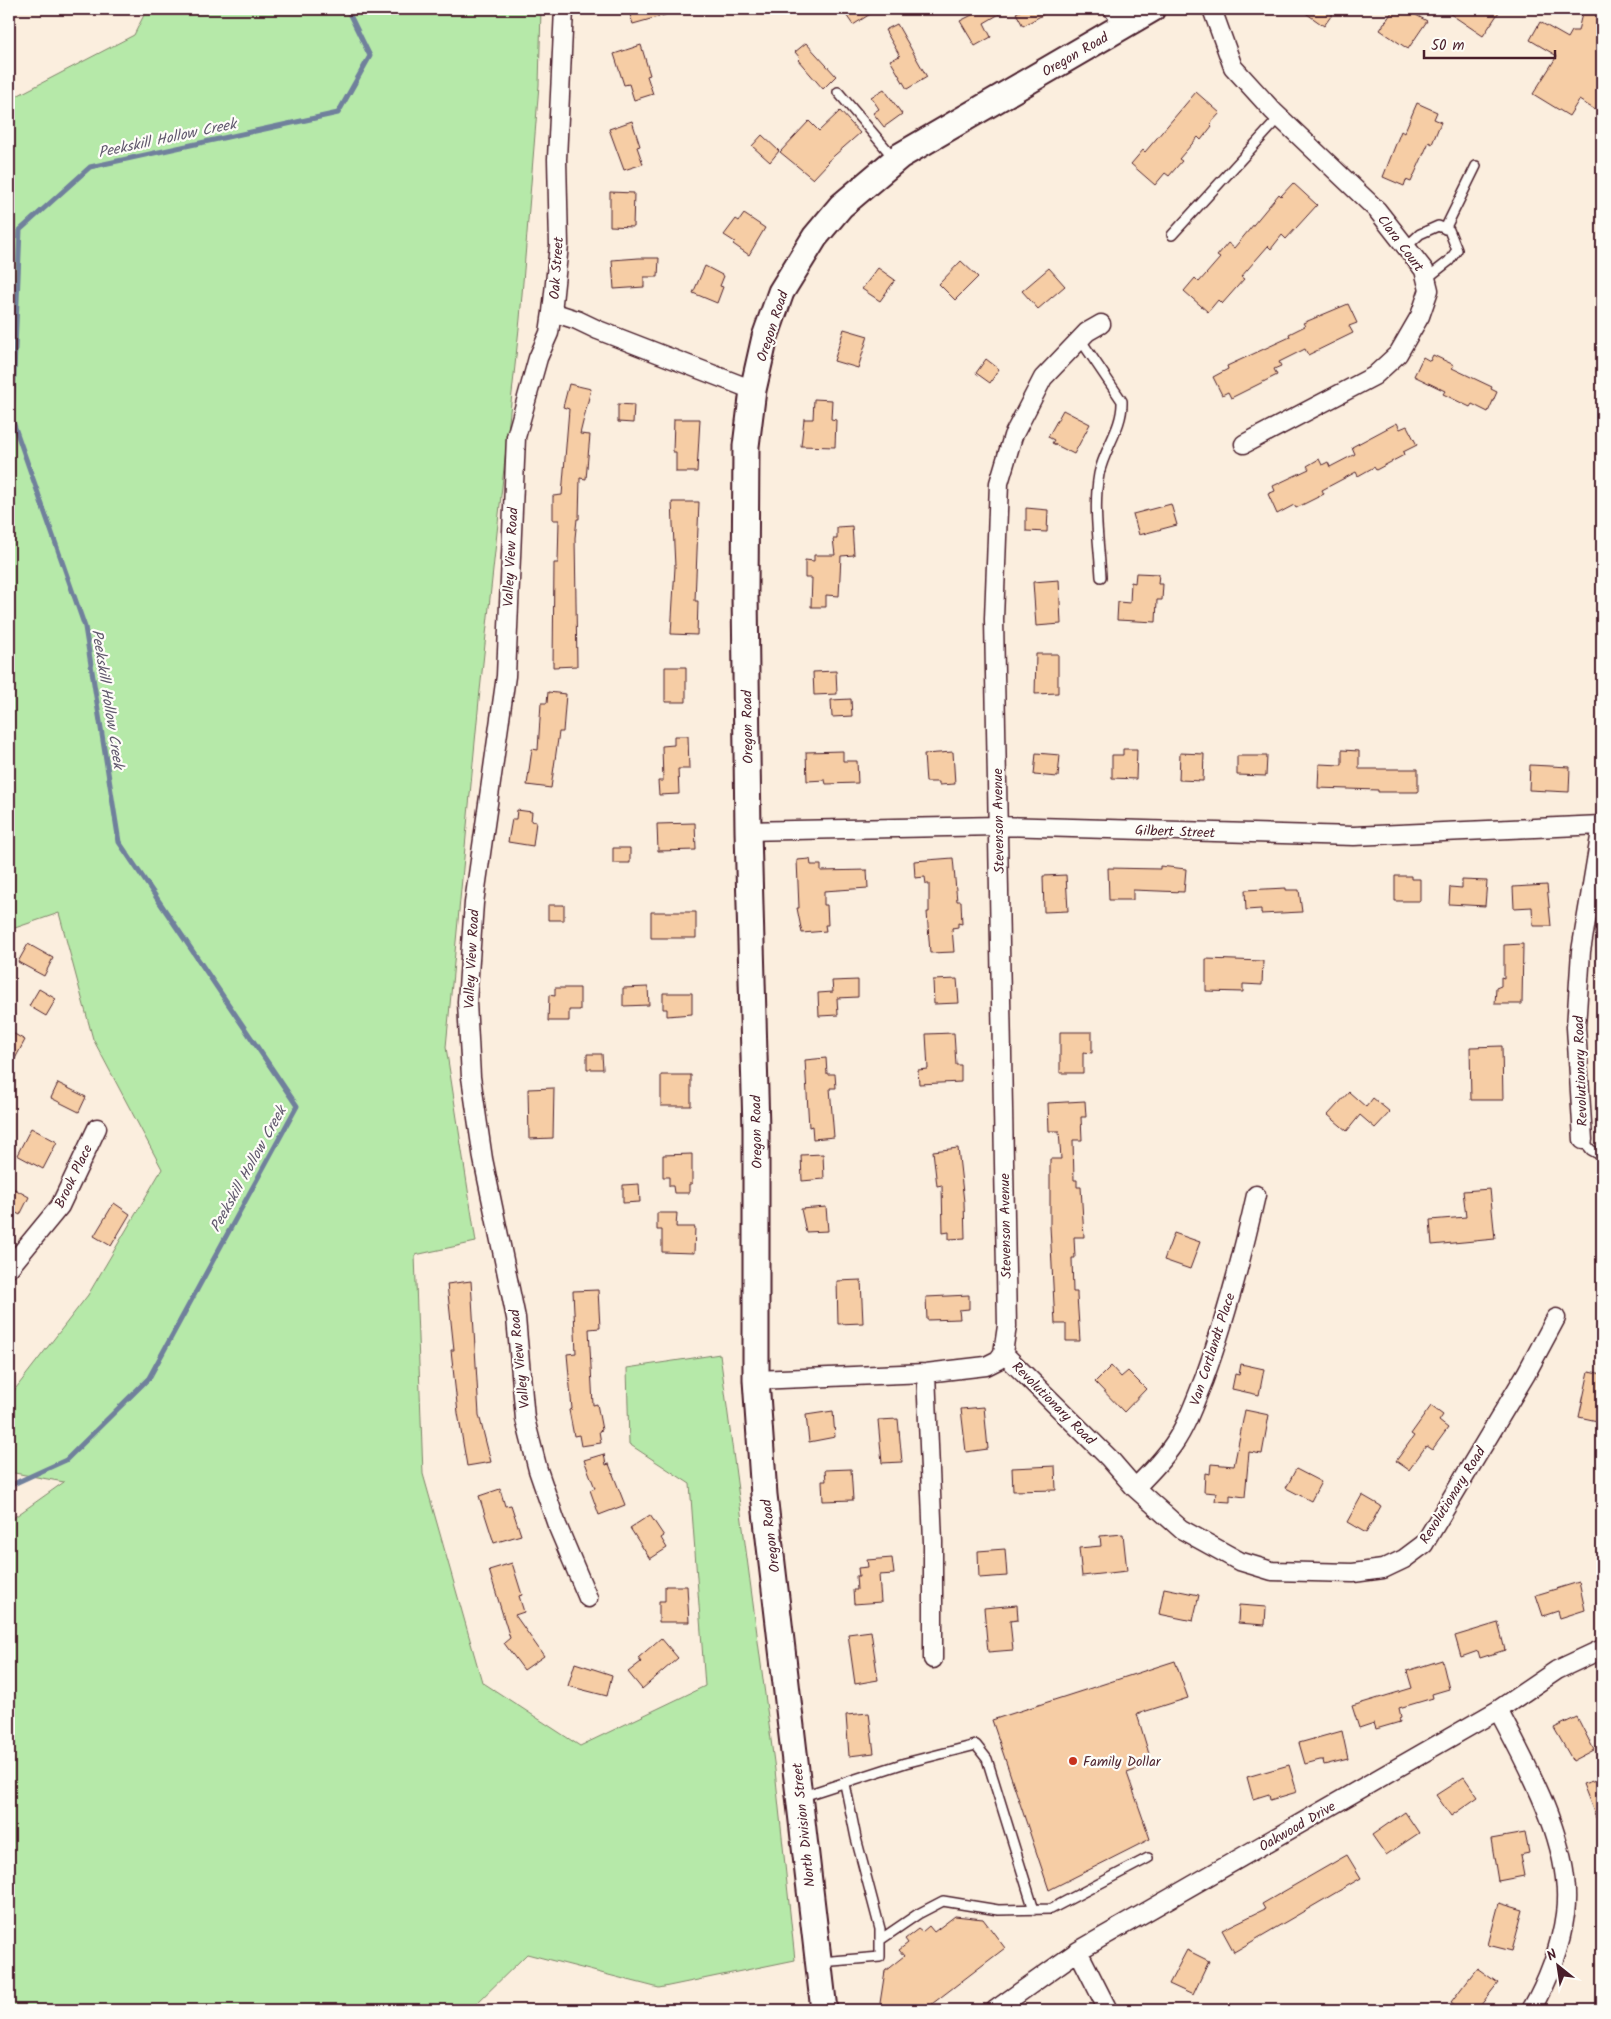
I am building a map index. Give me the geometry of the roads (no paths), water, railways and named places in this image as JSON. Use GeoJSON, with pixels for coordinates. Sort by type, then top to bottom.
{"type":"FeatureCollection","features":[{"type":"Feature","properties":{"kind":"street","name":"Oak Street"},"geometry":{"type":"LineString","coordinates":[[564,9],[557,158],[559,245],[552,312],[577,320],[752,390]]}},
{"type":"Feature","properties":{"kind":"street","name":"Oregon Road"},"geometry":{"type":"LineString","coordinates":[[782,1640],[764,1495],[756,1380],[756,1129],[748,831],[745,594],[746,466],[752,390],[764,337],[781,292],[797,264],[814,237],[841,206],[896,160],[1119,17],[1152,9]]}},
{"type":"Feature","properties":{"kind":"street","name":"Clara Court"},"geometry":{"type":"LineString","coordinates":[[1212,9],[1233,67],[1280,117],[1377,210],[1424,270],[1429,290],[1420,316],[1398,354],[1374,376],[1244,444]]}},
{"type":"Feature","properties":{"kind":"street","name":"Valley View Road"},"geometry":{"type":"LineString","coordinates":[[552,312],[549,332],[538,358],[516,437],[506,676],[474,903],[467,1002],[471,1077],[483,1159],[516,1318],[525,1419],[538,1470],[588,1598]]}},
{"type":"Feature","properties":{"kind":"street","name":"Stevenson Avenue"},"geometry":{"type":"LineString","coordinates":[[1004,1353],[1007,1326],[994,619],[999,483],[1013,436],[1043,378],[1080,339],[1101,324]]}},
{"type":"Feature","properties":{"kind":"street","name":"Gilbert Street"},"geometry":{"type":"LineString","coordinates":[[748,831],[998,826],[1354,836],[1602,825]]}},
{"type":"Feature","properties":{"kind":"street","name":"Revolutionary Road"},"geometry":{"type":"LineString","coordinates":[[1584,1140],[1576,1027],[1581,951],[1602,825]]}},
{"type":"Feature","properties":{"kind":"street","name":"Brook Place"},"geometry":{"type":"LineString","coordinates":[[9,1268],[60,1206],[97,1128]]}},
{"type":"Feature","properties":{"kind":"street","name":"Van Cortlandt Place"},"geometry":{"type":"LineString","coordinates":[[1135,1488],[1174,1444],[1192,1411],[1214,1352],[1244,1248],[1256,1195]]}},
{"type":"Feature","properties":{"kind":"street","name":"Revolutionary Road"},"geometry":{"type":"LineString","coordinates":[[1004,1353],[1109,1458],[1135,1488],[1181,1529],[1240,1561],[1272,1571],[1353,1573],[1383,1569],[1404,1559],[1424,1544],[1526,1374],[1556,1318]]}},
{"type":"Feature","properties":{"kind":"street"},"geometry":{"type":"LineString","coordinates":[[756,1380],[926,1373],[986,1366],[998,1360],[1004,1353]]}},
{"type":"Feature","properties":{"kind":"street"},"geometry":{"type":"LineString","coordinates":[[926,1373],[933,1542],[933,1659]]}},
{"type":"Feature","properties":{"kind":"street","name":"North Division Street"},"geometry":{"type":"LineString","coordinates":[[782,1640],[824,2010]]}},
{"type":"Feature","properties":{"kind":"street","name":"Oakwood Drive"},"geometry":{"type":"LineString","coordinates":[[995,2010],[1078,1951],[1498,1710],[1557,1670],[1602,1648]]}},
{"type":"Feature","properties":{"kind":"street"},"geometry":{"type":"LineString","coordinates":[[1498,1710],[1532,1774],[1552,1824],[1565,1876],[1565,1913],[1555,1954],[1531,2010]]}},
{"type":"Feature","properties":{"kind":"street"},"geometry":{"type":"LineString","coordinates":[[1078,1951],[1108,2010]]}},
{"type":"Feature","properties":{"kind":"lane"},"geometry":{"type":"LineString","coordinates":[[838,92],[896,160]]}},
{"type":"Feature","properties":{"kind":"lane"},"geometry":{"type":"LineString","coordinates":[[1172,235],[1280,117]]}},
{"type":"Feature","properties":{"kind":"lane"},"geometry":{"type":"LineString","coordinates":[[1445,229],[1476,166]]}},
{"type":"Feature","properties":{"kind":"lane"},"geometry":{"type":"LineString","coordinates":[[1407,246],[1420,234],[1438,226],[1449,230],[1457,250],[1448,262],[1426,278]]}},
{"type":"Feature","properties":{"kind":"lane"},"geometry":{"type":"LineString","coordinates":[[1080,339],[1122,401],[1120,419],[1100,472],[1097,491],[1101,577]]}},
{"type":"Feature","properties":{"kind":"lane"},"geometry":{"type":"LineString","coordinates":[[1584,1140],[1591,1150],[1602,1156]]}},
{"type":"Feature","properties":{"kind":"lane"},"geometry":{"type":"LineString","coordinates":[[800,1797],[906,1763],[976,1745],[987,1759],[1034,1910]]}},
{"type":"Feature","properties":{"kind":"lane"},"geometry":{"type":"LineString","coordinates":[[818,1962],[880,1957],[880,1929],[856,1838],[845,1784]]}},
{"type":"Feature","properties":{"kind":"lane"},"geometry":{"type":"LineString","coordinates":[[880,1940],[918,1914],[944,1901],[998,1910],[1051,1909],[1148,1858]]}},
{"type":"Feature","properties":{"kind":"waterway","name":"Peekskill Hollow Creek"},"geometry":{"type":"LineString","coordinates":[[9,1486],[66,1460],[149,1378],[297,1106],[119,842],[85,627],[12,419],[20,230],[90,167],[338,113],[370,56],[347,9]]}},
{"type":"Feature","properties":{"kind":"place","name":"Family Dollar"},"geometry":{"type":"Point","coordinates":[1073,1761]}}]}
